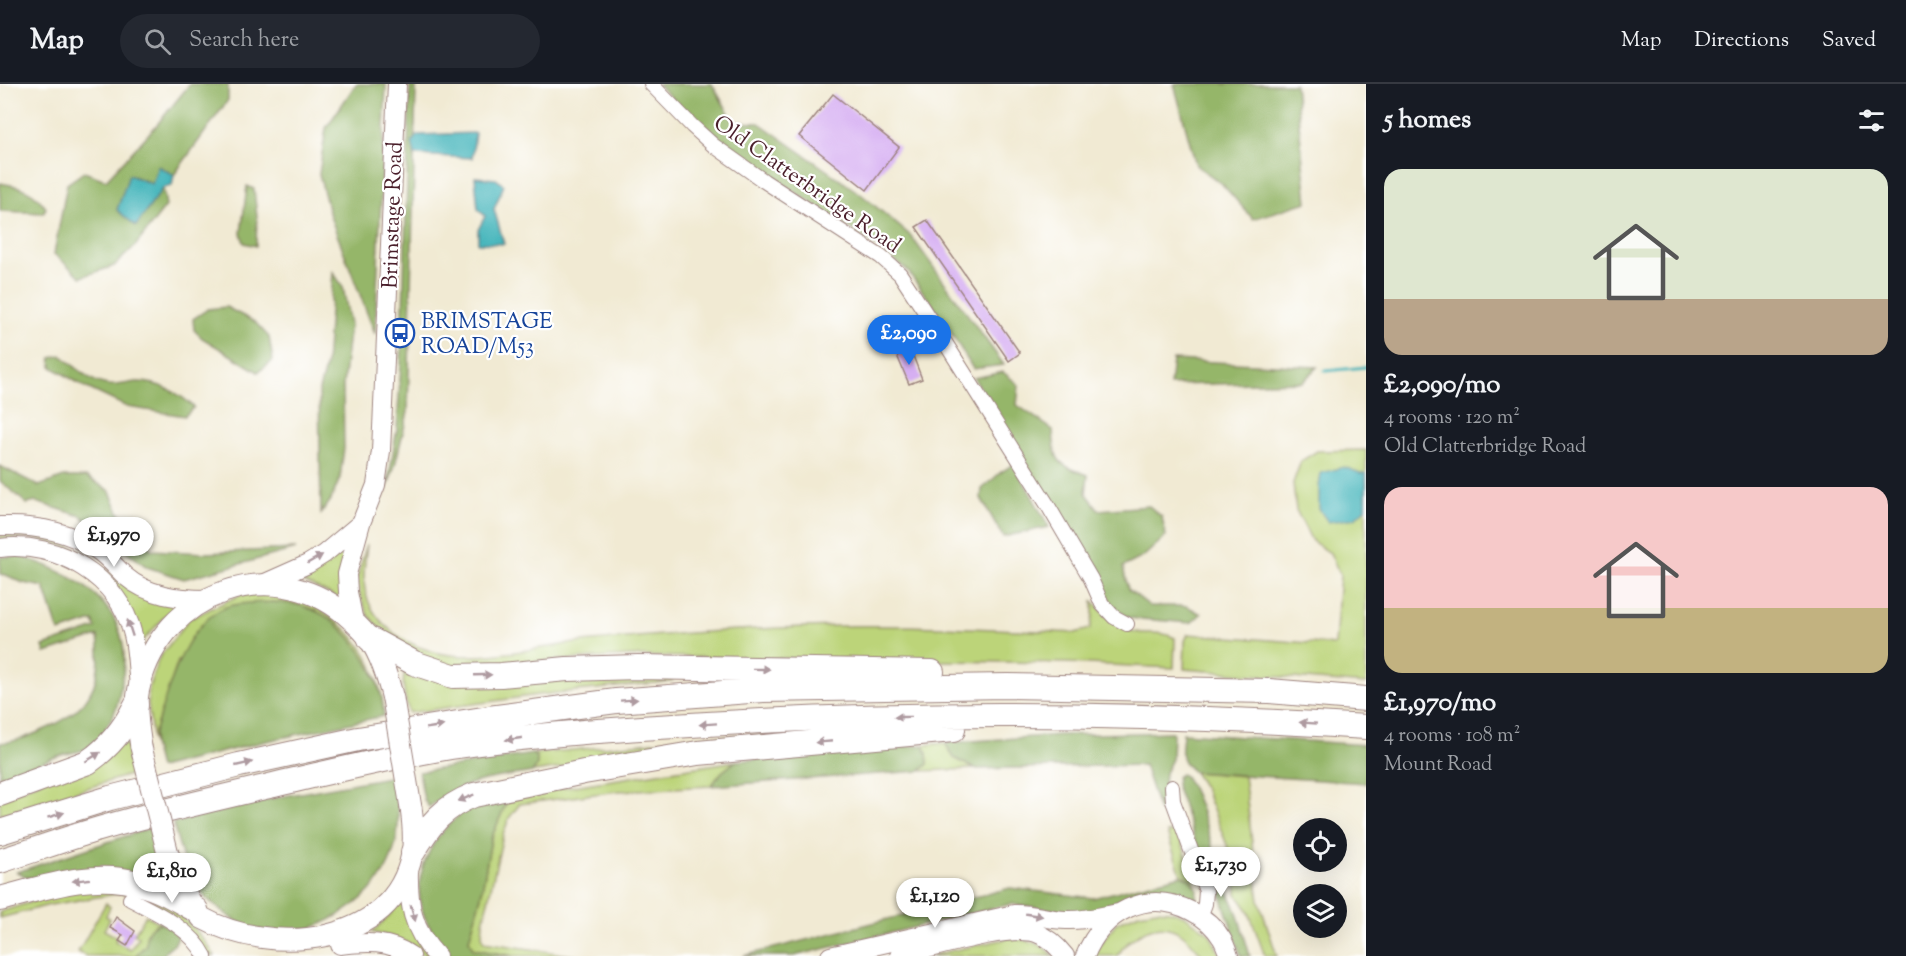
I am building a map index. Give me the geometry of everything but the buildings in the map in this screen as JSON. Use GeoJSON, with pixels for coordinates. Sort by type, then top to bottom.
{"type":"FeatureCollection","features":[{"type":"Feature","properties":{"kind":"highway"},"geometry":{"type":"LineString","coordinates":[[362,630],[414,663],[453,676],[501,675],[567,669],[682,668],[1022,675],[1168,688]]}},
{"type":"Feature","properties":{"kind":"highway"},"geometry":{"type":"LineString","coordinates":[[0,832],[110,798],[239,765],[336,744],[489,718],[616,701],[763,690],[1007,686],[1269,691],[1366,699]]}},
{"type":"Feature","properties":{"kind":"highway"},"geometry":{"type":"LineString","coordinates":[[0,794],[88,762],[105,750],[125,725],[138,695]]}},
{"type":"Feature","properties":{"kind":"highway"},"geometry":{"type":"LineString","coordinates":[[0,861],[105,827],[238,793],[449,748],[527,737],[795,718],[997,715],[1264,720],[1366,727]]}},
{"type":"Feature","properties":{"kind":"highway"},"geometry":{"type":"LineString","coordinates":[[411,858],[441,813],[462,799],[584,772],[698,753],[1113,717]]}},
{"type":"Feature","properties":{"kind":"highway"},"geometry":{"type":"LineString","coordinates":[[0,899],[68,882],[100,878],[129,880],[155,889],[204,918]]}},
{"type":"Feature","properties":{"kind":"main road","name":"Brimstage Road"},"geometry":{"type":"LineString","coordinates":[[362,630],[348,592],[347,574],[361,523],[376,485],[381,451],[397,84]]}},
{"type":"Feature","properties":{"kind":"main road","name":"Brimstage Road"},"geometry":{"type":"LineString","coordinates":[[263,584],[308,564],[324,554],[361,523]]}},
{"type":"Feature","properties":{"kind":"main road"},"geometry":{"type":"LineString","coordinates":[[0,526],[45,529],[77,539],[95,548],[142,588],[170,596],[208,599]]}},
{"type":"Feature","properties":{"kind":"main road"},"geometry":{"type":"LineString","coordinates":[[0,548],[33,548],[61,555],[84,567],[116,598],[131,628],[141,747],[168,854],[182,888],[204,918],[237,944],[265,953],[295,955],[377,943],[399,949],[411,956]]}},
{"type":"Feature","properties":{"kind":"main road"},"geometry":{"type":"LineString","coordinates":[[138,695],[151,653],[162,635],[182,616],[208,599],[230,590],[263,584],[291,587],[309,592],[326,600],[362,630],[381,659],[393,699],[414,834],[408,896],[412,913],[423,938],[437,956]]}},
{"type":"Feature","properties":{"kind":"main road"},"geometry":{"type":"LineString","coordinates":[[326,951],[360,934],[380,916],[398,891],[411,858]]}},
{"type":"Feature","properties":{"kind":"main road"},"geometry":{"type":"LineString","coordinates":[[1085,956],[1099,931],[1118,913],[1132,906],[1160,902],[1180,906],[1206,920],[1221,938],[1229,956]]}},
{"type":"Feature","properties":{"kind":"main road"},"geometry":{"type":"LineString","coordinates":[[830,956],[1014,914],[1072,920],[1118,913]]}},
{"type":"Feature","properties":{"kind":"main road"},"geometry":{"type":"LineString","coordinates":[[204,918],[214,952]]}},
{"type":"Feature","properties":{"kind":"main road"},"geometry":{"type":"LineString","coordinates":[[899,956],[1001,932],[1020,931],[1036,933],[1048,940],[1065,956]]}},
{"type":"Feature","properties":{"kind":"street","name":"Old Clatterbridge Road"},"geometry":{"type":"LineString","coordinates":[[651,84],[714,145],[764,181],[881,257],[900,274],[1047,504],[1086,571],[1102,604],[1114,617],[1127,624]]}},
{"type":"Feature","properties":{"kind":"street"},"geometry":{"type":"LineString","coordinates":[[1172,787],[1173,801],[1206,891],[1200,917]]}},
{"type":"Feature","properties":{"kind":"street"},"geometry":{"type":"LineString","coordinates":[[130,899],[175,924],[214,952]]}},
{"type":"Feature","properties":{"kind":"green space"},"geometry":{"type":"Polygon","coordinates":[[[190,84],[228,84],[228,100],[174,175],[159,166],[153,184],[130,175],[117,210],[136,226],[163,188],[166,206],[136,245],[114,266],[81,277],[54,254],[67,184],[84,172],[106,180],[155,127],[190,84]]]}},
{"type":"Feature","properties":{"kind":"green space"},"geometry":{"type":"Polygon","coordinates":[[[356,84],[386,84],[375,334],[330,216],[319,174],[326,128],[356,84]]]}},
{"type":"Feature","properties":{"kind":"green space"},"geometry":{"type":"Polygon","coordinates":[[[410,84],[416,84],[408,412],[387,488],[397,429],[402,345],[410,84]]]}},
{"type":"Feature","properties":{"kind":"green space"},"geometry":{"type":"Polygon","coordinates":[[[657,84],[712,84],[734,122],[759,123],[862,195],[911,236],[1004,365],[973,369],[946,324],[907,270],[862,236],[720,143],[657,84]]]}},
{"type":"Feature","properties":{"kind":"green space"},"geometry":{"type":"Polygon","coordinates":[[[1174,84],[1295,84],[1307,202],[1253,219],[1222,184],[1196,165],[1174,84]]]}},
{"type":"Feature","properties":{"kind":"green space"},"geometry":{"type":"Polygon","coordinates":[[[0,183],[20,187],[37,197],[46,208],[43,213],[0,211],[0,183]]]}},
{"type":"Feature","properties":{"kind":"green space"},"geometry":{"type":"Polygon","coordinates":[[[247,186],[254,189],[257,217],[256,246],[244,243],[241,233],[247,186]]]}},
{"type":"Feature","properties":{"kind":"green space"},"geometry":{"type":"Polygon","coordinates":[[[333,272],[343,287],[350,324],[343,385],[344,448],[340,478],[331,500],[321,514],[319,390],[326,364],[333,272]]]}},
{"type":"Feature","properties":{"kind":"green space"},"geometry":{"type":"Polygon","coordinates":[[[226,307],[255,322],[269,337],[273,361],[258,372],[202,338],[194,330],[193,319],[208,309],[226,307]]]}},
{"type":"Feature","properties":{"kind":"green space"},"geometry":{"type":"Polygon","coordinates":[[[61,355],[101,384],[144,382],[175,393],[194,407],[185,416],[127,407],[85,387],[52,367],[51,358],[61,355]]]}},
{"type":"Feature","properties":{"kind":"green space"},"geometry":{"type":"Polygon","coordinates":[[[1173,360],[1317,367],[1303,382],[1170,385],[1173,360]]]}},
{"type":"Feature","properties":{"kind":"green space"},"geometry":{"type":"Polygon","coordinates":[[[1003,372],[1019,385],[1017,405],[1053,430],[1055,449],[1060,461],[1088,475],[1086,493],[1099,510],[1149,506],[1162,517],[1166,536],[1143,557],[1123,567],[1128,589],[1150,606],[1187,606],[1201,614],[1191,623],[1128,618],[1109,602],[974,378],[1003,372]]]}},
{"type":"Feature","properties":{"kind":"green space"},"geometry":{"type":"Polygon","coordinates":[[[1366,450],[1366,684],[1184,669],[1185,641],[1188,634],[1335,645],[1340,575],[1330,553],[1312,541],[1296,510],[1293,483],[1301,461],[1317,451],[1366,450]]]}},
{"type":"Feature","properties":{"kind":"green space"},"geometry":{"type":"Polygon","coordinates":[[[1014,464],[1049,527],[1003,537],[981,498],[982,489],[1014,464]]]}},
{"type":"Feature","properties":{"kind":"green space"},"geometry":{"type":"Polygon","coordinates":[[[0,466],[39,486],[64,477],[87,477],[109,490],[120,514],[152,550],[204,553],[296,549],[184,579],[147,567],[81,516],[36,502],[27,504],[0,481],[0,466]]]}},
{"type":"Feature","properties":{"kind":"green space"},"geometry":{"type":"Polygon","coordinates":[[[0,535],[51,538],[69,545],[85,553],[120,582],[180,604],[166,615],[142,642],[113,584],[100,568],[88,559],[60,545],[30,539],[0,540],[0,535]]]}},
{"type":"Feature","properties":{"kind":"green space"},"geometry":{"type":"Polygon","coordinates":[[[367,544],[365,590],[376,615],[384,625],[406,641],[418,647],[447,655],[484,656],[629,637],[802,627],[932,627],[1075,633],[1090,629],[1093,601],[1109,618],[1127,630],[1163,634],[1175,638],[1174,668],[1067,663],[631,656],[441,667],[388,637],[368,615],[360,595],[357,577],[367,544]]]}},
{"type":"Feature","properties":{"kind":"green space"},"geometry":{"type":"Polygon","coordinates":[[[342,552],[346,552],[342,600],[299,580],[312,574],[342,552]]]}},
{"type":"Feature","properties":{"kind":"green space"},"geometry":{"type":"Polygon","coordinates":[[[19,556],[62,573],[82,584],[98,598],[111,615],[120,634],[124,656],[122,681],[115,711],[105,728],[108,731],[85,750],[61,755],[0,778],[0,743],[31,735],[57,724],[70,715],[89,695],[98,669],[98,636],[45,653],[43,646],[96,628],[93,621],[59,632],[44,587],[23,583],[0,574],[0,557],[19,556]]]}},
{"type":"Feature","properties":{"kind":"green space"},"geometry":{"type":"Polygon","coordinates":[[[242,594],[288,596],[326,613],[348,632],[366,654],[381,693],[362,655],[345,632],[305,606],[272,602],[178,661],[154,733],[153,744],[148,703],[149,687],[159,658],[189,619],[242,594]]]}},
{"type":"Feature","properties":{"kind":"green space"},"geometry":{"type":"Polygon","coordinates":[[[272,602],[295,604],[308,608],[321,614],[344,631],[370,667],[381,694],[384,716],[262,742],[159,768],[153,744],[154,733],[171,680],[188,644],[198,629],[211,616],[231,605],[272,602]]]}},
{"type":"Feature","properties":{"kind":"green space"},"geometry":{"type":"Polygon","coordinates":[[[407,669],[671,674],[672,681],[538,695],[409,713],[403,685],[407,669]]]}},
{"type":"Feature","properties":{"kind":"green space"},"geometry":{"type":"Polygon","coordinates":[[[1173,732],[1172,759],[1165,773],[1164,784],[1167,800],[1165,806],[1159,811],[1144,765],[975,769],[954,758],[945,743],[1060,735],[1173,732]]]}},
{"type":"Feature","properties":{"kind":"green space"},"geometry":{"type":"Polygon","coordinates":[[[1183,733],[1366,745],[1366,783],[1194,772],[1183,759],[1183,733]]]}},
{"type":"Feature","properties":{"kind":"green space"},"geometry":{"type":"Polygon","coordinates":[[[772,734],[774,737],[533,772],[537,757],[532,754],[694,738],[772,734]]]}},
{"type":"Feature","properties":{"kind":"green space"},"geometry":{"type":"Polygon","coordinates":[[[125,743],[130,750],[136,773],[0,815],[0,799],[125,743]]]}},
{"type":"Feature","properties":{"kind":"green space"},"geometry":{"type":"Polygon","coordinates":[[[945,743],[954,758],[975,769],[920,771],[928,764],[924,745],[945,743]]]}},
{"type":"Feature","properties":{"kind":"green space"},"geometry":{"type":"Polygon","coordinates":[[[924,745],[928,764],[920,771],[711,786],[722,772],[736,761],[924,745]]]}},
{"type":"Feature","properties":{"kind":"green space"},"geometry":{"type":"Polygon","coordinates":[[[532,754],[537,757],[537,765],[533,772],[466,785],[429,807],[424,800],[419,772],[532,754]]]}},
{"type":"Feature","properties":{"kind":"green space"},"geometry":{"type":"Polygon","coordinates":[[[736,761],[722,772],[711,786],[618,791],[520,804],[509,818],[503,835],[483,923],[484,942],[576,956],[513,956],[473,949],[469,940],[481,896],[491,839],[509,796],[736,761]]]}},
{"type":"Feature","properties":{"kind":"green space"},"geometry":{"type":"Polygon","coordinates":[[[1194,772],[1244,776],[1259,901],[1277,956],[1265,956],[1248,910],[1237,895],[1236,868],[1204,787],[1194,772]]]}},
{"type":"Feature","properties":{"kind":"green space"},"geometry":{"type":"Polygon","coordinates":[[[1181,774],[1193,790],[1199,805],[1221,877],[1236,909],[1250,956],[1241,956],[1215,878],[1206,873],[1176,785],[1177,777],[1181,774]]]}},
{"type":"Feature","properties":{"kind":"green space"},"geometry":{"type":"Polygon","coordinates":[[[394,776],[398,810],[397,833],[396,844],[388,865],[368,893],[339,915],[323,923],[289,933],[263,934],[242,924],[211,901],[197,887],[189,873],[173,823],[279,797],[394,776]]]}},
{"type":"Feature","properties":{"kind":"green space"},"geometry":{"type":"Polygon","coordinates":[[[509,796],[491,839],[481,896],[469,940],[473,949],[513,956],[450,956],[430,928],[422,909],[420,884],[426,860],[438,837],[465,809],[509,796]]]}},
{"type":"Feature","properties":{"kind":"green space"},"geometry":{"type":"Polygon","coordinates":[[[150,828],[157,857],[155,879],[29,878],[17,872],[150,828]]]}},
{"type":"Feature","properties":{"kind":"green space"},"geometry":{"type":"Polygon","coordinates":[[[1174,831],[1180,837],[1197,889],[1190,879],[1181,875],[1167,833],[1174,831]]]}},
{"type":"Feature","properties":{"kind":"green space"},"geometry":{"type":"Polygon","coordinates":[[[1181,875],[1190,879],[1197,889],[1196,899],[1188,902],[1151,895],[1128,898],[1085,914],[1011,904],[794,956],[743,956],[1010,888],[1093,898],[1181,875]]]}},
{"type":"Feature","properties":{"kind":"green space"},"geometry":{"type":"Polygon","coordinates":[[[111,882],[157,900],[178,913],[205,941],[215,956],[209,956],[130,896],[121,893],[50,905],[0,918],[0,912],[54,895],[111,882]]]}},
{"type":"Feature","properties":{"kind":"green space"},"geometry":{"type":"Polygon","coordinates":[[[401,899],[429,956],[400,939],[372,932],[388,917],[401,899]]]}},
{"type":"Feature","properties":{"kind":"green space"},"geometry":{"type":"Polygon","coordinates":[[[106,903],[110,907],[106,916],[110,919],[104,930],[117,937],[115,941],[130,950],[139,937],[134,934],[146,915],[160,923],[150,929],[146,945],[135,956],[86,956],[78,952],[106,903]]]}},
{"type":"Feature","properties":{"kind":"green space"},"geometry":{"type":"Polygon","coordinates":[[[1156,910],[1172,911],[1185,916],[1209,933],[1221,956],[1203,956],[1183,935],[1174,930],[1155,928],[1138,935],[1117,956],[1092,956],[1116,923],[1139,913],[1156,910]]]}},
{"type":"Feature","properties":{"kind":"green space"},"geometry":{"type":"Polygon","coordinates":[[[160,923],[176,931],[178,937],[174,945],[168,948],[163,956],[135,956],[146,945],[146,937],[150,928],[160,923]]]}},
{"type":"Feature","properties":{"kind":"green space"},"geometry":{"type":"Polygon","coordinates":[[[1010,938],[1034,943],[1055,956],[928,956],[1010,938]]]}},
{"type":"Feature","properties":{"kind":"water"},"geometry":{"type":"Polygon","coordinates":[[[475,133],[472,158],[415,155],[412,142],[417,135],[475,133]]]}},
{"type":"Feature","properties":{"kind":"water"},"geometry":{"type":"Polygon","coordinates":[[[158,166],[174,175],[172,186],[163,188],[136,226],[117,210],[129,175],[152,184],[158,166]]]}},
{"type":"Feature","properties":{"kind":"water"},"geometry":{"type":"Polygon","coordinates":[[[475,177],[496,179],[504,185],[494,209],[504,244],[478,243],[478,230],[485,216],[478,209],[475,177]]]}},
{"type":"Feature","properties":{"kind":"water"},"geometry":{"type":"Polygon","coordinates":[[[1344,467],[1366,473],[1366,508],[1355,518],[1328,522],[1319,509],[1321,473],[1344,467]]]}},
{"type":"Feature","properties":{"kind":"waterway"},"geometry":{"type":"LineString","coordinates":[[1325,371],[1366,367]]}},
{"type":"Feature","properties":{"kind":"place","name":"BRIMSTAGE ROAD/M53"},"geometry":{"type":"Point","coordinates":[400,333]}}]}
